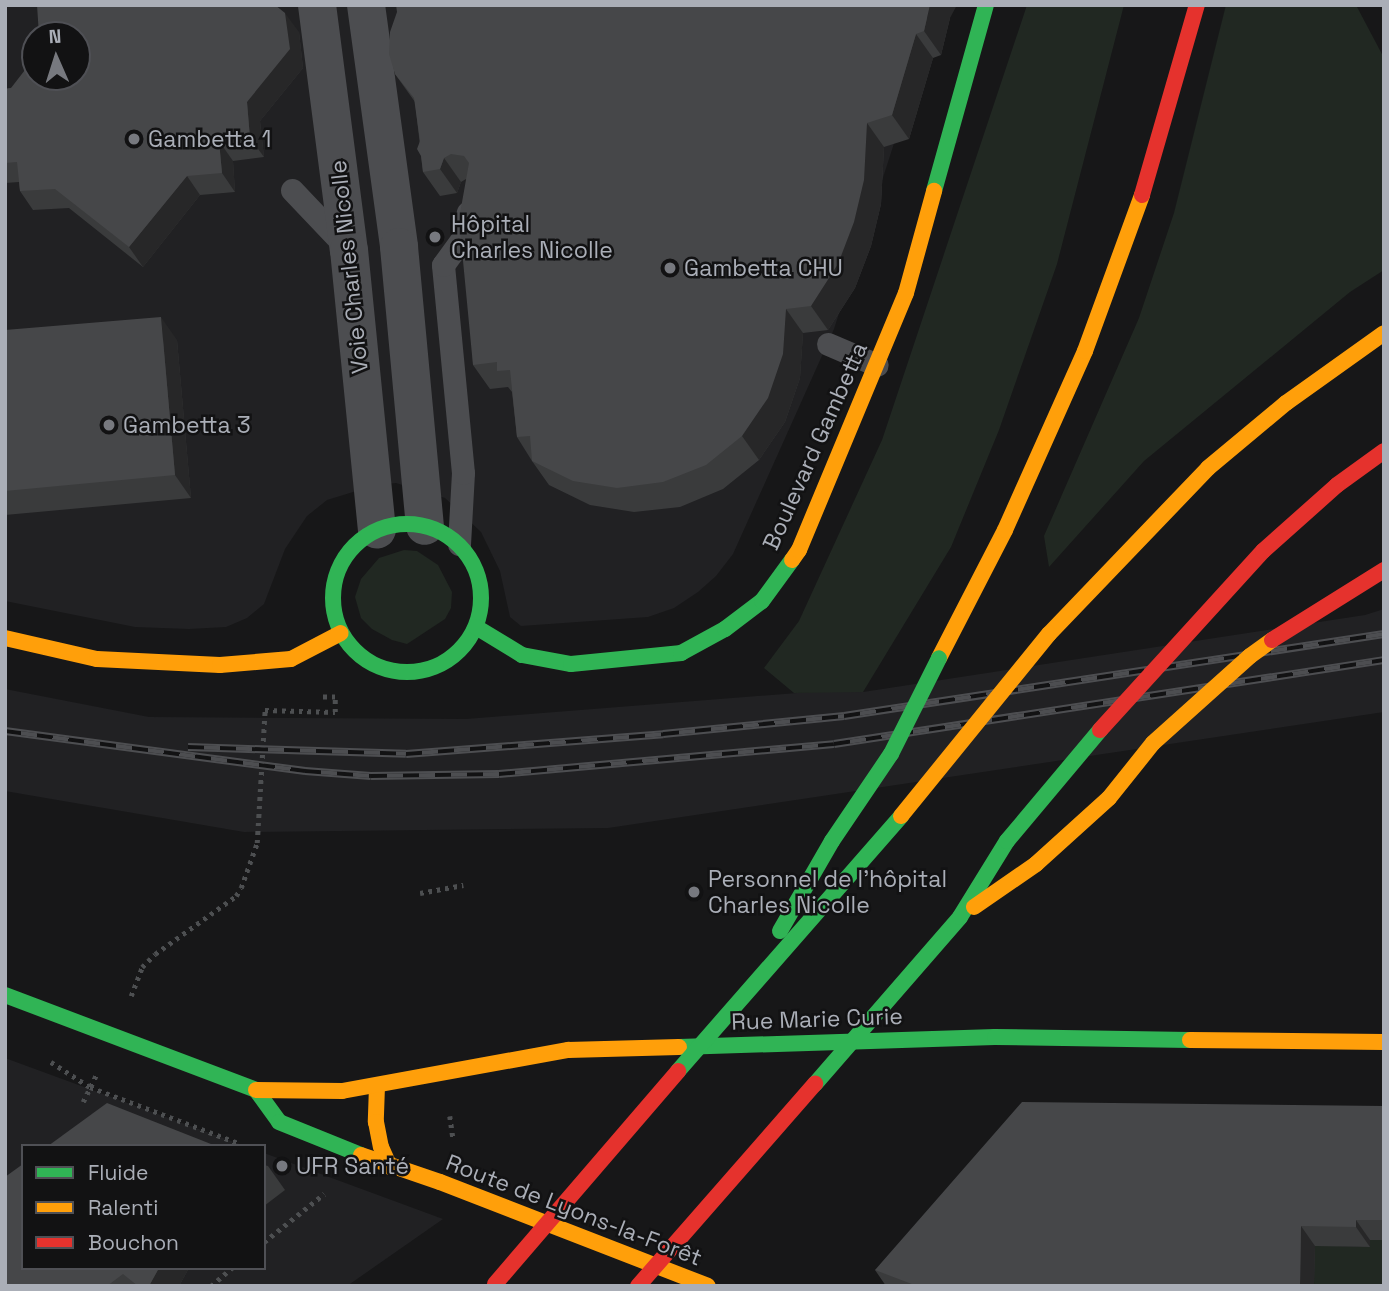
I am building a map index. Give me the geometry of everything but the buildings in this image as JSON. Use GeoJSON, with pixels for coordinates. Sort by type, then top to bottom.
{"type":"FeatureCollection","features":[{"type":"Feature","properties":{"kind":"main road","name":"Boulevard Gambetta"},"geometry":{"type":"LineString","coordinates":[[476,627],[522,654],[571,664],[681,653],[725,629],[762,601],[799,550],[906,293],[986,5]]}},
{"type":"Feature","properties":{"kind":"main road"},"geometry":{"type":"LineString","coordinates":[[744,995],[832,841],[891,754],[1004,530],[1085,351],[1154,163],[1196,5]]}},
{"type":"Feature","properties":{"kind":"main road"},"geometry":{"type":"LineString","coordinates":[[494,1285],[744,995],[863,863],[1049,634],[1208,468],[1286,403],[1384,333]]}},
{"type":"Feature","properties":{"kind":"main road"},"geometry":{"type":"LineString","coordinates":[[638,1286],[960,916],[1007,841],[1096,734],[1263,551],[1337,485],[1384,451]]}},
{"type":"Feature","properties":{"kind":"main road"},"geometry":{"type":"LineString","coordinates":[[401,524],[425,526],[443,533],[459,544],[473,562],[481,583],[482,605],[476,627],[463,648],[444,663],[422,672],[398,672],[375,665],[355,652],[341,633],[333,609],[334,585],[342,562],[357,543],[377,530],[401,524]]}},
{"type":"Feature","properties":{"kind":"main road"},"geometry":{"type":"LineString","coordinates":[[960,916],[1036,864],[1109,798],[1153,743],[1250,656],[1285,631],[1384,570]]}},
{"type":"Feature","properties":{"kind":"main road"},"geometry":{"type":"LineString","coordinates":[[5,638],[97,659],[220,665],[291,659],[341,633]]}},
{"type":"Feature","properties":{"kind":"main road"},"geometry":{"type":"LineString","coordinates":[[6,999],[115,1035],[256,1090]]}},
{"type":"Feature","properties":{"kind":"main road","name":"Rue Marie Curie"},"geometry":{"type":"LineString","coordinates":[[256,1090],[342,1091],[568,1049],[995,1037],[1384,1042]]}},
{"type":"Feature","properties":{"kind":"main road"},"geometry":{"type":"LineString","coordinates":[[377,1086],[376,1122],[381,1147],[390,1167]]}},
{"type":"Feature","properties":{"kind":"main road","name":"Route de Lyons-la-Forêt"},"geometry":{"type":"LineString","coordinates":[[256,1090],[279,1122],[390,1167],[462,1191],[708,1286]]}},
{"type":"Feature","properties":{"kind":"street","name":"Voie Charles Nicolle"},"geometry":{"type":"LineString","coordinates":[[317,5],[349,250],[377,530]]}},
{"type":"Feature","properties":{"kind":"street"},"geometry":{"type":"LineString","coordinates":[[366,5],[398,247],[425,526]]}},
{"type":"Feature","properties":{"kind":"street"},"geometry":{"type":"LineString","coordinates":[[349,250],[398,247]]}},
{"type":"Feature","properties":{"kind":"lane"},"geometry":{"type":"LineString","coordinates":[[292,190],[349,250]]}},
{"type":"Feature","properties":{"kind":"lane"},"geometry":{"type":"LineString","coordinates":[[459,544],[463,473],[443,265],[464,237],[472,191]]}},
{"type":"Feature","properties":{"kind":"lane"},"geometry":{"type":"LineString","coordinates":[[828,344],[877,365]]}},
{"type":"Feature","properties":{"kind":"path"},"geometry":{"type":"LineString","coordinates":[[83,1102],[115,1035],[142,968],[174,939],[236,896],[241,888],[257,844],[265,710],[335,712],[335,697],[309,697]]}},
{"type":"Feature","properties":{"kind":"path"},"geometry":{"type":"LineString","coordinates":[[420,893],[463,885]]}},
{"type":"Feature","properties":{"kind":"path"},"geometry":{"type":"LineString","coordinates":[[41,1056],[90,1087],[241,1144]]}},
{"type":"Feature","properties":{"kind":"path"},"geometry":{"type":"LineString","coordinates":[[443,1074],[462,1191]]}},
{"type":"Feature","properties":{"kind":"path"},"geometry":{"type":"LineString","coordinates":[[266,1240],[324,1194]]}},
{"type":"Feature","properties":{"kind":"path"},"geometry":{"type":"LineString","coordinates":[[211,1286],[230,1270]]}},
{"type":"Feature","properties":{"kind":"shaded area","name":"Hôpital Charles Nicolle"},"geometry":{"type":"Polygon","coordinates":[[[5,5],[942,5],[922,57],[834,329],[733,554],[716,576],[698,592],[674,608],[648,617],[521,626],[510,617],[500,571],[481,532],[445,498],[396,483],[376,485],[327,500],[307,516],[285,549],[264,604],[247,618],[226,627],[135,627],[5,601],[5,5]]]}},
{"type":"Feature","properties":{"kind":"shaded area"},"geometry":{"type":"Polygon","coordinates":[[[1027,5],[1124,5],[1057,264],[999,430],[951,547],[863,692],[794,693],[764,668],[799,621],[882,440],[1027,5]]]}},
{"type":"Feature","properties":{"kind":"shaded area"},"geometry":{"type":"Polygon","coordinates":[[[1226,5],[1356,5],[1384,58],[1384,270],[1350,292],[1144,461],[1049,567],[1044,536],[1139,318],[1174,213],[1226,5]]]}},
{"type":"Feature","properties":{"kind":"shaded area"},"geometry":{"type":"Polygon","coordinates":[[[404,550],[417,551],[438,565],[452,592],[451,608],[445,619],[407,644],[392,640],[372,629],[361,618],[355,597],[361,579],[379,558],[404,550]]]}},
{"type":"Feature","properties":{"kind":"shaded area"},"geometry":{"type":"Polygon","coordinates":[[[1384,609],[1384,712],[608,828],[244,832],[5,791],[5,689],[149,717],[466,719],[810,692],[863,692],[1365,615],[1384,609]]]}},
{"type":"Feature","properties":{"kind":"shaded area","name":"UFR Santé"},"geometry":{"type":"Polygon","coordinates":[[[5,1058],[240,1144],[21,1144],[21,1270],[266,1270],[266,1154],[443,1219],[347,1286],[5,1286],[5,1058]]]}},
{"type":"Feature","properties":{"kind":"shaded area"},"geometry":{"type":"Polygon","coordinates":[[[1315,1239],[1336,1246],[1369,1247],[1370,1240],[1384,1240],[1384,1286],[1314,1286],[1315,1239]]]}},
{"type":"Feature","properties":{"kind":"railway"},"geometry":{"type":"LineString","coordinates":[[188,747],[406,754],[663,734],[844,716],[1384,634]]}},
{"type":"Feature","properties":{"kind":"railway"},"geometry":{"type":"LineString","coordinates":[[5,731],[305,771],[371,776],[499,774],[834,744],[1384,660]]}},
{"type":"Feature","properties":{"kind":"traffic: fast"},"geometry":{"type":"LineString","coordinates":[[934,191],[986,5]]}},
{"type":"Feature","properties":{"kind":"traffic: fast"},"geometry":{"type":"LineString","coordinates":[[407,524],[435,529],[459,546],[476,570],[481,598],[476,626],[459,650],[435,667],[407,672],[379,667],[355,650],[338,626],[333,598],[338,570],[355,546],[379,529],[407,524]]}},
{"type":"Feature","properties":{"kind":"traffic: fast"},"geometry":{"type":"LineString","coordinates":[[476,627],[522,655],[571,664],[681,653],[725,629],[762,601],[792,560]]}},
{"type":"Feature","properties":{"kind":"traffic: fast"},"geometry":{"type":"LineString","coordinates":[[780,931],[832,841],[891,754],[939,658]]}},
{"type":"Feature","properties":{"kind":"traffic: fast"},"geometry":{"type":"LineString","coordinates":[[815,1084],[960,917],[1007,841],[1100,730]]}},
{"type":"Feature","properties":{"kind":"traffic: fast"},"geometry":{"type":"LineString","coordinates":[[678,1071],[901,816]]}},
{"type":"Feature","properties":{"kind":"traffic: fast"},"geometry":{"type":"LineString","coordinates":[[5,995],[256,1090],[279,1122],[361,1155]]}},
{"type":"Feature","properties":{"kind":"traffic: fast"},"geometry":{"type":"LineString","coordinates":[[679,1047],[995,1037],[1190,1040]]}},
{"type":"Feature","properties":{"kind":"traffic: slow"},"geometry":{"type":"LineString","coordinates":[[792,560],[799,550],[906,293],[934,191]]}},
{"type":"Feature","properties":{"kind":"traffic: slow"},"geometry":{"type":"LineString","coordinates":[[939,658],[1005,530],[1085,351],[1142,195]]}},
{"type":"Feature","properties":{"kind":"traffic: slow"},"geometry":{"type":"LineString","coordinates":[[1049,634],[1208,468],[1286,403],[1384,333]]}},
{"type":"Feature","properties":{"kind":"traffic: slow"},"geometry":{"type":"LineString","coordinates":[[5,638],[97,659],[220,665],[291,659],[341,633]]}},
{"type":"Feature","properties":{"kind":"traffic: slow"},"geometry":{"type":"LineString","coordinates":[[901,816],[1049,634]]}},
{"type":"Feature","properties":{"kind":"traffic: slow"},"geometry":{"type":"LineString","coordinates":[[974,907],[1036,864],[1109,798],[1153,743],[1250,656],[1272,640]]}},
{"type":"Feature","properties":{"kind":"traffic: slow"},"geometry":{"type":"LineString","coordinates":[[1190,1040],[1384,1042]]}},
{"type":"Feature","properties":{"kind":"traffic: slow"},"geometry":{"type":"LineString","coordinates":[[256,1090],[342,1091],[568,1050],[679,1047]]}},
{"type":"Feature","properties":{"kind":"traffic: slow"},"geometry":{"type":"LineString","coordinates":[[377,1086],[376,1122],[381,1147],[390,1167]]}},
{"type":"Feature","properties":{"kind":"traffic: slow"},"geometry":{"type":"LineString","coordinates":[[361,1155],[440,1182],[708,1286]]}},
{"type":"Feature","properties":{"kind":"traffic: jam"},"geometry":{"type":"LineString","coordinates":[[1142,195],[1197,5]]}},
{"type":"Feature","properties":{"kind":"traffic: jam"},"geometry":{"type":"LineString","coordinates":[[1337,485],[1384,451]]}},
{"type":"Feature","properties":{"kind":"traffic: jam"},"geometry":{"type":"LineString","coordinates":[[1100,730],[1263,551],[1337,485]]}},
{"type":"Feature","properties":{"kind":"traffic: jam"},"geometry":{"type":"LineString","coordinates":[[1272,640],[1384,570]]}},
{"type":"Feature","properties":{"kind":"traffic: jam"},"geometry":{"type":"LineString","coordinates":[[495,1284],[678,1071]]}},
{"type":"Feature","properties":{"kind":"traffic: jam"},"geometry":{"type":"LineString","coordinates":[[638,1286],[815,1084]]}},
{"type":"Feature","properties":{"kind":"place","name":"Gambetta 1"},"geometry":{"type":"Point","coordinates":[134,139]}},
{"type":"Feature","properties":{"kind":"place","name":"Hôpital Charles Nicolle"},"geometry":{"type":"Point","coordinates":[435,237]}},
{"type":"Feature","properties":{"kind":"place","name":"Gambetta CHU"},"geometry":{"type":"Point","coordinates":[670,268]}},
{"type":"Feature","properties":{"kind":"place","name":"Gambetta 3"},"geometry":{"type":"Point","coordinates":[109,425]}},
{"type":"Feature","properties":{"kind":"place","name":"Personnel de l'hôpital Charles Nicolle"},"geometry":{"type":"Point","coordinates":[694,892]}},
{"type":"Feature","properties":{"kind":"place","name":"UFR Santé"},"geometry":{"type":"Point","coordinates":[282,1166]}}]}
